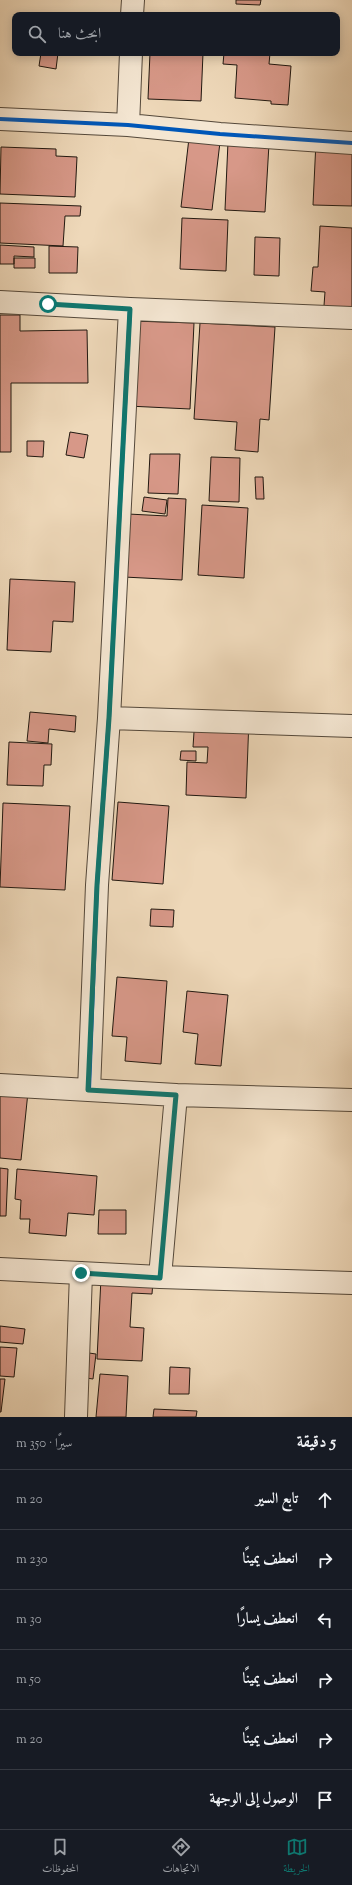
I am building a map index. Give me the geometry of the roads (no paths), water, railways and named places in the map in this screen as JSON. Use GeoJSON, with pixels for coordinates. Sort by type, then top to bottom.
{"type":"FeatureCollection","features":[{"type":"Feature","properties":{"kind":"street"},"geometry":{"type":"LineString","coordinates":[[132,12],[133,0]]}},
{"type":"Feature","properties":{"kind":"street"},"geometry":{"type":"LineString","coordinates":[[128,125],[131,56]]}},
{"type":"Feature","properties":{"kind":"street"},"geometry":{"type":"LineString","coordinates":[[0,119],[128,125],[220,134],[352,143]]}},
{"type":"Feature","properties":{"kind":"street"},"geometry":{"type":"LineString","coordinates":[[0,302],[352,318]]}},
{"type":"Feature","properties":{"kind":"street"},"geometry":{"type":"LineString","coordinates":[[88,1090],[97,885],[109,718],[130,309]]}},
{"type":"Feature","properties":{"kind":"street"},"geometry":{"type":"LineString","coordinates":[[109,718],[352,726]]}},
{"type":"Feature","properties":{"kind":"street"},"geometry":{"type":"LineString","coordinates":[[0,1085],[176,1095],[352,1100]]}},
{"type":"Feature","properties":{"kind":"street"},"geometry":{"type":"LineString","coordinates":[[160,1278],[176,1095]]}},
{"type":"Feature","properties":{"kind":"street"},"geometry":{"type":"LineString","coordinates":[[0,1269],[160,1278],[352,1283]]}},
{"type":"Feature","properties":{"kind":"street"},"geometry":{"type":"LineString","coordinates":[[76,1417],[81,1273]]}}]}
